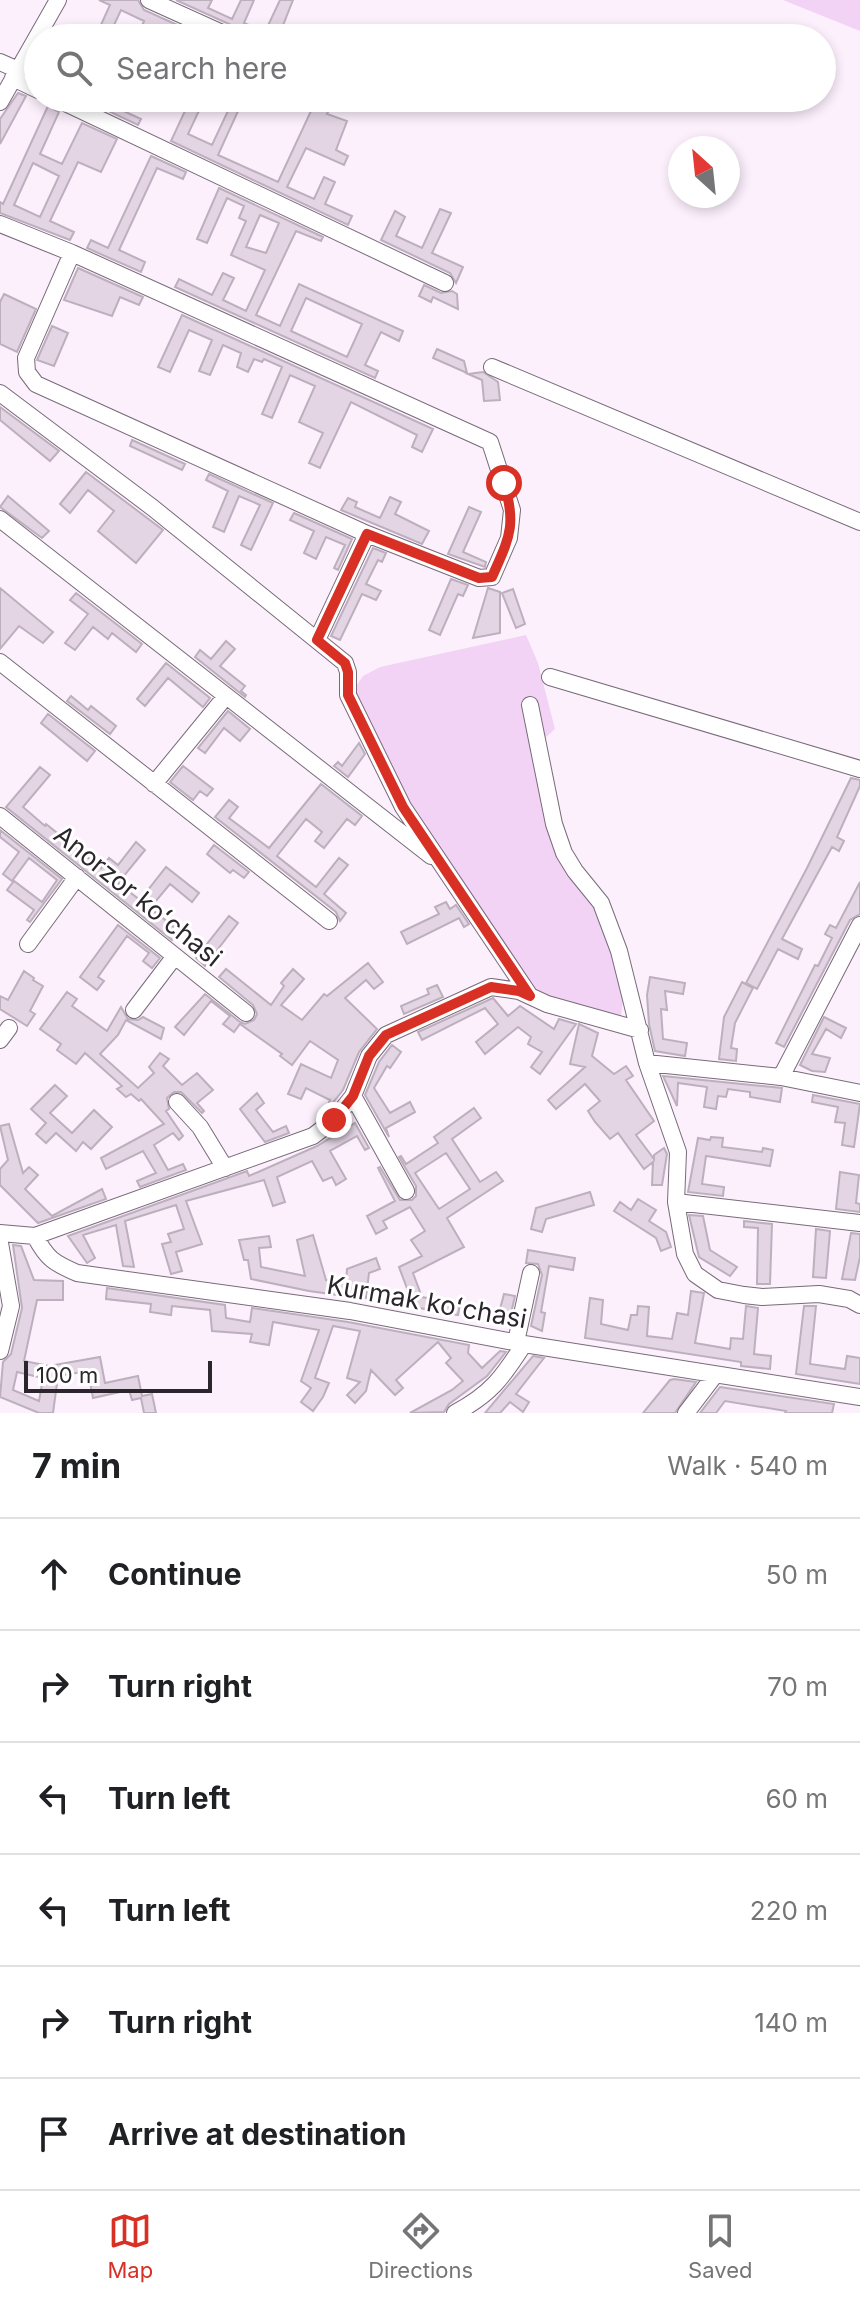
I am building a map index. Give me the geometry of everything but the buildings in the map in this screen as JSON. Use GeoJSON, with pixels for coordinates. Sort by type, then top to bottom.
{"type":"FeatureCollection","features":[{"type":"Feature","properties":{"kind":"street"},"geometry":{"type":"LineString","coordinates":[[44,24],[58,0]]}},
{"type":"Feature","properties":{"kind":"street"},"geometry":{"type":"LineString","coordinates":[[149,0],[202,24]]}},
{"type":"Feature","properties":{"kind":"street"},"geometry":{"type":"LineString","coordinates":[[0,102],[24,60]]}},
{"type":"Feature","properties":{"kind":"street"},"geometry":{"type":"LineString","coordinates":[[0,62],[24,80]]}},
{"type":"Feature","properties":{"kind":"street"},"geometry":{"type":"LineString","coordinates":[[85,112],[445,283]]}},
{"type":"Feature","properties":{"kind":"street"},"geometry":{"type":"LineString","coordinates":[[0,224],[72,253],[490,442],[512,510],[509,538],[492,577],[479,578],[367,534],[36,384],[27,372],[26,358],[72,253]]}},
{"type":"Feature","properties":{"kind":"street"},"geometry":{"type":"LineString","coordinates":[[492,367],[860,522]]}},
{"type":"Feature","properties":{"kind":"street"},"geometry":{"type":"LineString","coordinates":[[0,393],[153,508],[345,663],[348,695],[403,807],[530,996]]}},
{"type":"Feature","properties":{"kind":"street"},"geometry":{"type":"LineString","coordinates":[[0,519],[443,865]]}},
{"type":"Feature","properties":{"kind":"street"},"geometry":{"type":"LineString","coordinates":[[317,640],[367,534]]}},
{"type":"Feature","properties":{"kind":"street"},"geometry":{"type":"LineString","coordinates":[[0,662],[329,921]]}},
{"type":"Feature","properties":{"kind":"street"},"geometry":{"type":"LineString","coordinates":[[550,677],[860,769]]}},
{"type":"Feature","properties":{"kind":"street"},"geometry":{"type":"LineString","coordinates":[[154,784],[226,696]]}},
{"type":"Feature","properties":{"kind":"street"},"geometry":{"type":"LineString","coordinates":[[530,705],[554,824],[564,853],[601,903],[619,951],[647,1063],[678,1152],[676,1202],[685,1254],[695,1274],[718,1290],[762,1297],[819,1294],[849,1299],[860,1305]]}},
{"type":"Feature","properties":{"kind":"street","name":"Anorzor koʻchasi"},"geometry":{"type":"LineString","coordinates":[[0,816],[246,1013]]}},
{"type":"Feature","properties":{"kind":"street"},"geometry":{"type":"LineString","coordinates":[[28,944],[77,877]]}},
{"type":"Feature","properties":{"kind":"street"},"geometry":{"type":"LineString","coordinates":[[781,1077],[860,925]]}},
{"type":"Feature","properties":{"kind":"street"},"geometry":{"type":"LineString","coordinates":[[134,1010],[175,956]]}},
{"type":"Feature","properties":{"kind":"street"},"geometry":{"type":"LineString","coordinates":[[0,1233],[35,1236],[313,1136],[334,1120],[353,1096],[369,1056],[386,1035],[491,987],[519,991],[547,1004],[640,1030]]}},
{"type":"Feature","properties":{"kind":"street"},"geometry":{"type":"LineString","coordinates":[[647,1063],[781,1077],[860,1093]]}},
{"type":"Feature","properties":{"kind":"street"},"geometry":{"type":"LineString","coordinates":[[353,1096],[406,1191]]}},
{"type":"Feature","properties":{"kind":"street"},"geometry":{"type":"LineString","coordinates":[[177,1102],[200,1127],[225,1168]]}},
{"type":"Feature","properties":{"kind":"street"},"geometry":{"type":"LineString","coordinates":[[676,1202],[860,1223]]}},
{"type":"Feature","properties":{"kind":"street","name":"Kurmak koʻchasi"},"geometry":{"type":"LineString","coordinates":[[35,1236],[45,1255],[77,1273],[350,1311],[520,1343],[860,1397]]}},
{"type":"Feature","properties":{"kind":"street"},"geometry":{"type":"LineString","coordinates":[[0,1243],[11,1306],[0,1351]]}},
{"type":"Feature","properties":{"kind":"street"},"geometry":{"type":"LineString","coordinates":[[455,1413],[479,1401],[502,1380],[520,1343],[531,1273]]}},
{"type":"Feature","properties":{"kind":"street"},"geometry":{"type":"LineString","coordinates":[[686,1413],[715,1375]]}},
{"type":"Feature","properties":{"kind":"shaded area"},"geometry":{"type":"Polygon","coordinates":[[[783,0],[860,0],[860,31],[783,0]]]}},
{"type":"Feature","properties":{"kind":"shaded area"},"geometry":{"type":"Polygon","coordinates":[[[526,635],[538,663],[555,729],[545,738],[568,848],[597,889],[624,992],[620,1024],[535,1000],[407,804],[352,692],[363,676],[380,667],[526,635]]]}},
{"type":"Feature","properties":{"kind":"route"},"geometry":{"type":"LineString","coordinates":[[334,1120],[353,1096],[369,1056],[386,1035],[491,987],[530,996],[403,807],[348,695],[345,663],[317,640],[367,534],[479,578],[492,577],[509,538],[512,510],[504,483]]}}]}
